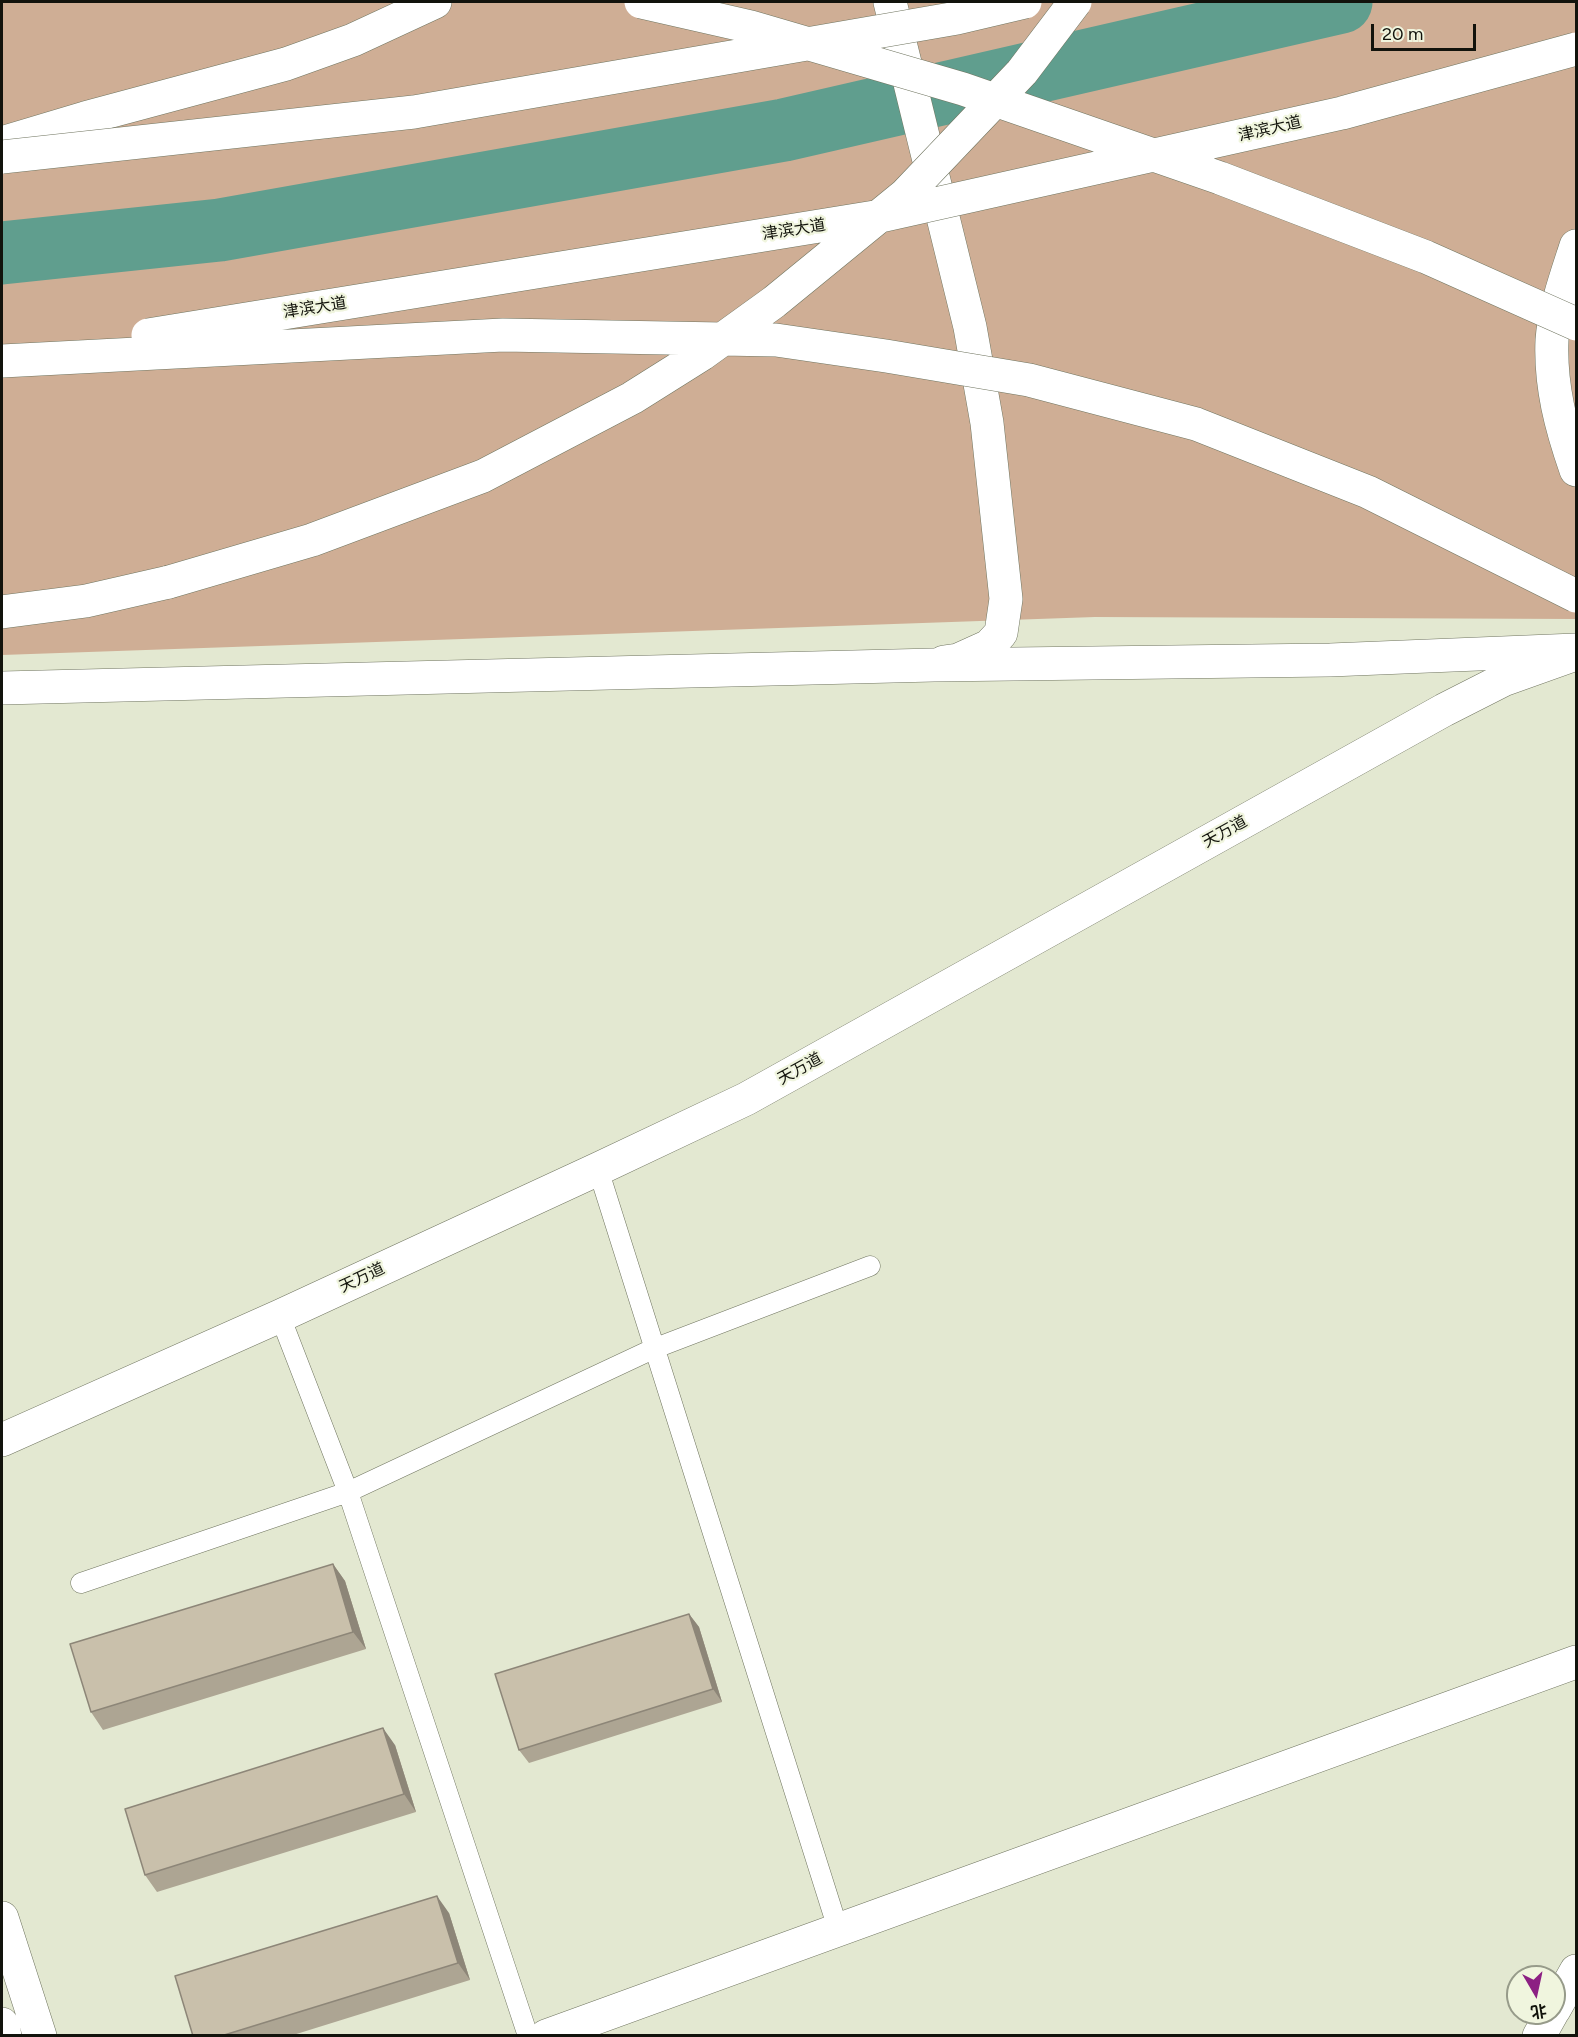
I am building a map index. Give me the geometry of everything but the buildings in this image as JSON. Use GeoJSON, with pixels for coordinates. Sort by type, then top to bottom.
{"type":"FeatureCollection","features":[{"type":"Feature","properties":{"kind":"main road"},"geometry":{"type":"LineString","coordinates":[[2,143],[85,118],[286,64],[352,40],[435,2]]}},
{"type":"Feature","properties":{"kind":"main road"},"geometry":{"type":"LineString","coordinates":[[641,2],[751,27],[974,93],[1242,187],[1426,258],[1576,324]]}},
{"type":"Feature","properties":{"kind":"main road"},"geometry":{"type":"LineString","coordinates":[[875,2],[894,48],[927,183],[970,327],[987,423],[1006,599],[1001,633],[989,646],[958,660],[933,665]]}},
{"type":"Feature","properties":{"kind":"main road"},"geometry":{"type":"LineString","coordinates":[[890,2],[894,48]]}},
{"type":"Feature","properties":{"kind":"main road"},"geometry":{"type":"LineString","coordinates":[[2,157],[414,112],[957,18],[1025,2]]}},
{"type":"Feature","properties":{"kind":"main road"},"geometry":{"type":"LineString","coordinates":[[2,612],[86,602],[169,582],[312,540],[483,477],[632,398],[702,354],[774,302],[905,195],[1022,72],[1075,2]]}},
{"type":"Feature","properties":{"kind":"main road","name":"津滨大道"},"geometry":{"type":"LineString","coordinates":[[2,360],[881,216],[1342,113],[1576,49]]}},
{"type":"Feature","properties":{"kind":"main road"},"geometry":{"type":"LineString","coordinates":[[1576,246],[1564,281],[1552,339],[1555,389],[1562,429],[1576,470]]}},
{"type":"Feature","properties":{"kind":"main road"},"geometry":{"type":"LineString","coordinates":[[2,360],[503,334],[776,340],[831,348],[1029,380],[1196,424],[1368,492],[1576,596]]}},
{"type":"Feature","properties":{"kind":"main road"},"geometry":{"type":"LineString","coordinates":[[1001,633],[1027,652],[1042,659],[1065,664]]}},
{"type":"Feature","properties":{"kind":"main road"},"geometry":{"type":"LineString","coordinates":[[2,688],[933,665],[1330,660],[1576,652]]}},
{"type":"Feature","properties":{"kind":"main road","name":"天万道"},"geometry":{"type":"LineString","coordinates":[[2,1440],[280,1316],[746,1099],[1444,710],[1503,680],[1576,652]]}},
{"type":"Feature","properties":{"kind":"main road"},"geometry":{"type":"LineString","coordinates":[[546,2036],[1576,1662]]}},
{"type":"Feature","properties":{"kind":"main road"},"geometry":{"type":"LineString","coordinates":[[2,1918],[40,2036]]}},
{"type":"Feature","properties":{"kind":"main road"},"geometry":{"type":"LineString","coordinates":[[1566,1988],[1576,1971]]}},
{"type":"Feature","properties":{"kind":"main road"},"geometry":{"type":"LineString","coordinates":[[2,2024],[5,2036]]}},
{"type":"Feature","properties":{"kind":"lane"},"geometry":{"type":"LineString","coordinates":[[598,1169],[838,1929]]}},
{"type":"Feature","properties":{"kind":"lane"},"geometry":{"type":"LineString","coordinates":[[81,1583],[348,1492],[653,1349],[870,1266]]}},
{"type":"Feature","properties":{"kind":"lane"},"geometry":{"type":"LineString","coordinates":[[280,1316],[348,1492],[528,2036]]}},
{"type":"Feature","properties":{"kind":"shaded area"},"geometry":{"type":"Polygon","coordinates":[[[2,2],[1576,2],[1576,619],[1095,617],[2,655],[2,2]]]}},
{"type":"Feature","properties":{"kind":"waterway"},"geometry":{"type":"LineString","coordinates":[[2,253],[220,230],[784,130],[1341,2]]}}]}
